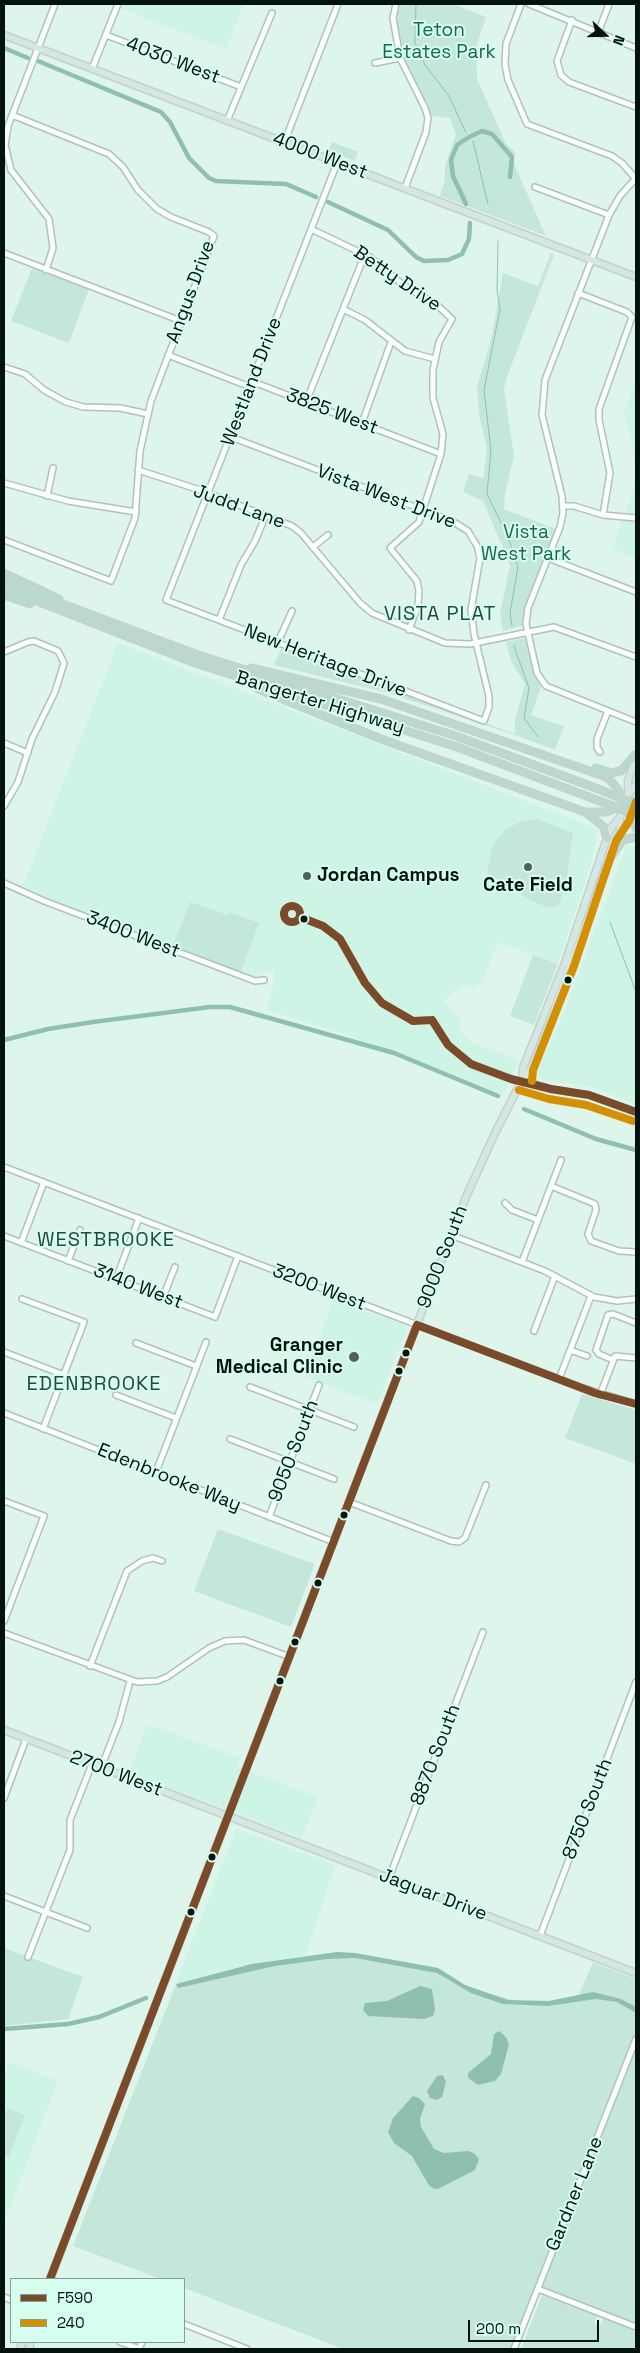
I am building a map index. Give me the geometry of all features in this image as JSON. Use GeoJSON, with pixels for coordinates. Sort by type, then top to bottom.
{"type":"FeatureCollection","features":[{"type":"Feature","properties":{"kind":"highway"},"geometry":{"type":"LineString","coordinates":[[4,573],[98,618]]}},
{"type":"Feature","properties":{"kind":"highway","name":"Bangerter Highway"},"geometry":{"type":"LineString","coordinates":[[4,582],[198,655],[456,736],[636,804]]}},
{"type":"Feature","properties":{"kind":"highway","name":"Bangerter Highway"},"geometry":{"type":"LineString","coordinates":[[4,588],[195,663],[457,747],[636,815]]}},
{"type":"Feature","properties":{"kind":"highway"},"geometry":{"type":"LineString","coordinates":[[4,595],[92,624]]}},
{"type":"Feature","properties":{"kind":"highway"},"geometry":{"type":"LineString","coordinates":[[198,655],[368,695],[609,778],[625,804],[636,828]]}},
{"type":"Feature","properties":{"kind":"highway"},"geometry":{"type":"LineString","coordinates":[[195,663],[381,740],[585,812],[603,826],[607,838]]}},
{"type":"Feature","properties":{"kind":"highway"},"geometry":{"type":"LineString","coordinates":[[564,762],[616,773],[628,766],[636,756]]}},
{"type":"Feature","properties":{"kind":"highway"},"geometry":{"type":"LineString","coordinates":[[585,812],[606,812],[636,800]]}},
{"type":"Feature","properties":{"kind":"highway"},"geometry":{"type":"LineString","coordinates":[[611,857],[623,840],[636,837]]}},
{"type":"Feature","properties":{"kind":"main road","name":"4000 West"},"geometry":{"type":"LineString","coordinates":[[4,36],[636,277]]}},
{"type":"Feature","properties":{"kind":"main road","name":"9000 South"},"geometry":{"type":"LineString","coordinates":[[522,1080],[523,1068],[564,963],[607,838],[611,828],[620,817],[625,804],[628,795],[628,781],[636,756]]}},
{"type":"Feature","properties":{"kind":"main road","name":"9000 South"},"geometry":{"type":"LineString","coordinates":[[628,795],[636,785]]}},
{"type":"Feature","properties":{"kind":"main road","name":"9000 South"},"geometry":{"type":"LineString","coordinates":[[50,2278],[451,1235],[484,1156],[522,1080],[529,1072],[546,1034],[620,832],[620,817]]}},
{"type":"Feature","properties":{"kind":"main road","name":"2700 West"},"geometry":{"type":"LineString","coordinates":[[4,1730],[229,1817]]}},
{"type":"Feature","properties":{"kind":"main road","name":"Jaguar Drive"},"geometry":{"type":"LineString","coordinates":[[229,1817],[636,1973]]}},
{"type":"Feature","properties":{"kind":"street"},"geometry":{"type":"LineString","coordinates":[[46,270],[52,248],[52,228],[45,212],[15,176],[8,162],[6,135],[55,4]]}},
{"type":"Feature","properties":{"kind":"street"},"geometry":{"type":"LineString","coordinates":[[92,70],[118,4]]}},
{"type":"Feature","properties":{"kind":"street"},"geometry":{"type":"LineString","coordinates":[[284,143],[338,4]]}},
{"type":"Feature","properties":{"kind":"street"},"geometry":{"type":"LineString","coordinates":[[396,4],[393,18],[400,58],[426,108],[428,118],[426,132],[405,188]]}},
{"type":"Feature","properties":{"kind":"street"},"geometry":{"type":"LineString","coordinates":[[521,4],[506,44],[505,64],[508,80],[527,124],[612,156],[622,163],[636,178],[620,196],[609,215],[549,368],[542,392],[542,415],[563,506],[562,520],[528,608],[527,632],[537,673],[542,683],[551,689],[636,722]]}},
{"type":"Feature","properties":{"kind":"street"},"geometry":{"type":"LineString","coordinates":[[530,4],[636,48]]}},
{"type":"Feature","properties":{"kind":"street"},"geometry":{"type":"LineString","coordinates":[[598,33],[609,4]]}},
{"type":"Feature","properties":{"kind":"street"},"geometry":{"type":"LineString","coordinates":[[227,121],[272,13]]}},
{"type":"Feature","properties":{"kind":"street"},"geometry":{"type":"LineString","coordinates":[[572,20],[557,61],[560,75],[569,82],[636,107]]}},
{"type":"Feature","properties":{"kind":"street","name":"4030 West"},"geometry":{"type":"LineString","coordinates":[[106,35],[241,86]]}},
{"type":"Feature","properties":{"kind":"street"},"geometry":{"type":"LineString","coordinates":[[374,63],[400,58]]}},
{"type":"Feature","properties":{"kind":"street","name":"Angus Drive"},"geometry":{"type":"LineString","coordinates":[[4,540],[111,581],[136,512],[138,470],[148,414],[168,355],[214,236],[212,233],[156,209],[143,197],[119,162],[108,154],[12,115]]}},
{"type":"Feature","properties":{"kind":"street","name":"Westland Drive"},"geometry":{"type":"LineString","coordinates":[[166,600],[337,163]]}},
{"type":"Feature","properties":{"kind":"street"},"geometry":{"type":"LineString","coordinates":[[535,187],[609,215]]}},
{"type":"Feature","properties":{"kind":"street","name":"Betty Drive"},"geometry":{"type":"LineString","coordinates":[[311,229],[365,254],[403,285],[446,311],[452,321],[442,334],[435,359]]}},
{"type":"Feature","properties":{"kind":"street"},"geometry":{"type":"LineString","coordinates":[[4,254],[181,321]]}},
{"type":"Feature","properties":{"kind":"street"},"geometry":{"type":"LineString","coordinates":[[306,402],[365,254]]}},
{"type":"Feature","properties":{"kind":"street"},"geometry":{"type":"LineString","coordinates":[[578,293],[627,312],[632,317],[599,409],[599,420],[610,469],[603,515]]}},
{"type":"Feature","properties":{"kind":"street"},"geometry":{"type":"LineString","coordinates":[[343,309],[365,320],[405,352],[435,359],[432,389],[443,434],[441,454],[423,510],[415,527],[390,548],[417,581],[419,591],[418,605],[409,630]]}},
{"type":"Feature","properties":{"kind":"street"},"geometry":{"type":"LineString","coordinates":[[362,424],[391,342]]}},
{"type":"Feature","properties":{"kind":"street","name":"3825 West"},"geometry":{"type":"LineString","coordinates":[[168,355],[245,385],[256,384],[306,402],[441,454]]}},
{"type":"Feature","properties":{"kind":"street"},"geometry":{"type":"LineString","coordinates":[[4,367],[25,374],[44,390],[66,402],[83,406],[120,408],[148,414]]}},
{"type":"Feature","properties":{"kind":"street","name":"Vista West Drive"},"geometry":{"type":"LineString","coordinates":[[231,437],[462,526],[477,546],[479,566],[472,610],[476,643],[490,701],[484,721]]}},
{"type":"Feature","properties":{"kind":"street"},"geometry":{"type":"LineString","coordinates":[[47,496],[53,468]]}},
{"type":"Feature","properties":{"kind":"street","name":"Judd Lane"},"geometry":{"type":"LineString","coordinates":[[138,470],[266,515],[297,529],[365,608],[378,617],[409,630],[454,645],[476,643],[550,627],[562,628],[636,656]]}},
{"type":"Feature","properties":{"kind":"street"},"geometry":{"type":"LineString","coordinates":[[4,483],[47,496],[136,512]]}},
{"type":"Feature","properties":{"kind":"street"},"geometry":{"type":"LineString","coordinates":[[563,506],[574,506],[603,515],[636,518]]}},
{"type":"Feature","properties":{"kind":"street"},"geometry":{"type":"LineString","coordinates":[[219,620],[241,565],[255,541],[266,515]]}},
{"type":"Feature","properties":{"kind":"street"},"geometry":{"type":"LineString","coordinates":[[313,548],[328,535]]}},
{"type":"Feature","properties":{"kind":"street"},"geometry":{"type":"LineString","coordinates":[[548,558],[636,592]]}},
{"type":"Feature","properties":{"kind":"street","name":"New Heritage Drive"},"geometry":{"type":"LineString","coordinates":[[166,600],[484,721]]}},
{"type":"Feature","properties":{"kind":"street"},"geometry":{"type":"LineString","coordinates":[[278,642],[292,610]]}},
{"type":"Feature","properties":{"kind":"street"},"geometry":{"type":"LineString","coordinates":[[4,652],[32,641],[60,652],[64,660],[63,670],[28,752],[18,782],[4,806]]}},
{"type":"Feature","properties":{"kind":"street"},"geometry":{"type":"LineString","coordinates":[[600,752],[597,748],[597,739],[608,711]]}},
{"type":"Feature","properties":{"kind":"street"},"geometry":{"type":"LineString","coordinates":[[4,743],[28,752]]}},
{"type":"Feature","properties":{"kind":"street","name":"3400 West"},"geometry":{"type":"LineString","coordinates":[[4,883],[44,901],[255,981],[264,980]]}},
{"type":"Feature","properties":{"kind":"street"},"geometry":{"type":"LineString","coordinates":[[522,1080],[546,1088],[589,1095],[636,1112]]}},
{"type":"Feature","properties":{"kind":"street"},"geometry":{"type":"LineString","coordinates":[[522,1262],[561,1160]]}},
{"type":"Feature","properties":{"kind":"street","name":"3200 West"},"geometry":{"type":"LineString","coordinates":[[4,1167],[600,1395],[636,1404]]}},
{"type":"Feature","properties":{"kind":"street"},"geometry":{"type":"LineString","coordinates":[[20,1243],[44,1182]]}},
{"type":"Feature","properties":{"kind":"street"},"geometry":{"type":"LineString","coordinates":[[551,1186],[591,1201],[596,1206],[588,1232],[591,1241],[619,1251],[636,1252]]}},
{"type":"Feature","properties":{"kind":"street"},"geometry":{"type":"LineString","coordinates":[[505,1204],[512,1210],[538,1220]]}},
{"type":"Feature","properties":{"kind":"street"},"geometry":{"type":"LineString","coordinates":[[116,1279],[139,1218]]}},
{"type":"Feature","properties":{"kind":"street"},"geometry":{"type":"LineString","coordinates":[[68,1261],[80,1230]]}},
{"type":"Feature","properties":{"kind":"street"},"geometry":{"type":"LineString","coordinates":[[451,1235],[555,1276],[591,1296],[613,1301],[636,1300]]}},
{"type":"Feature","properties":{"kind":"street","name":"3140 West"},"geometry":{"type":"LineString","coordinates":[[4,1236],[215,1317],[238,1256]]}},
{"type":"Feature","properties":{"kind":"street"},"geometry":{"type":"LineString","coordinates":[[163,1297],[175,1267]]}},
{"type":"Feature","properties":{"kind":"street"},"geometry":{"type":"LineString","coordinates":[[534,1331],[555,1276]]}},
{"type":"Feature","properties":{"kind":"street"},"geometry":{"type":"LineString","coordinates":[[559,1379],[591,1296]]}},
{"type":"Feature","properties":{"kind":"street"},"geometry":{"type":"LineString","coordinates":[[22,1299],[84,1322],[43,1429]]}},
{"type":"Feature","properties":{"kind":"street"},"geometry":{"type":"LineString","coordinates":[[613,1360],[596,1352],[601,1332],[611,1314],[636,1323]]}},
{"type":"Feature","properties":{"kind":"street"},"geometry":{"type":"LineString","coordinates":[[156,1472],[206,1342]]}},
{"type":"Feature","properties":{"kind":"street"},"geometry":{"type":"LineString","coordinates":[[136,1343],[196,1366]]}},
{"type":"Feature","properties":{"kind":"street"},"geometry":{"type":"LineString","coordinates":[[570,1350],[587,1356]]}},
{"type":"Feature","properties":{"kind":"street"},"geometry":{"type":"LineString","coordinates":[[4,1352],[64,1375]]}},
{"type":"Feature","properties":{"kind":"street"},"geometry":{"type":"LineString","coordinates":[[600,1395],[613,1360],[620,1355],[636,1358]]}},
{"type":"Feature","properties":{"kind":"street","name":"9050 South"},"geometry":{"type":"LineString","coordinates":[[269,1518],[320,1385]]}},
{"type":"Feature","properties":{"kind":"street"},"geometry":{"type":"LineString","coordinates":[[250,1387],[354,1426]]}},
{"type":"Feature","properties":{"kind":"street"},"geometry":{"type":"LineString","coordinates":[[116,1395],[176,1418]]}},
{"type":"Feature","properties":{"kind":"street","name":"Edenbrooke Way"},"geometry":{"type":"LineString","coordinates":[[4,1414],[334,1542]]}},
{"type":"Feature","properties":{"kind":"street"},"geometry":{"type":"LineString","coordinates":[[230,1439],[334,1479]]}},
{"type":"Feature","properties":{"kind":"street"},"geometry":{"type":"LineString","coordinates":[[349,1502],[451,1541],[461,1541],[466,1538],[486,1486]]}},
{"type":"Feature","properties":{"kind":"street"},"geometry":{"type":"LineString","coordinates":[[4,1501],[44,1516],[4,1621]]}},
{"type":"Feature","properties":{"kind":"street"},"geometry":{"type":"LineString","coordinates":[[90,1666],[127,1571],[142,1561],[153,1558],[162,1561]]}},
{"type":"Feature","properties":{"kind":"street","name":"8870 South"},"geometry":{"type":"LineString","coordinates":[[389,1878],[482,1632]]}},
{"type":"Feature","properties":{"kind":"street"},"geometry":{"type":"LineString","coordinates":[[4,1633],[130,1681],[147,1682],[167,1678],[209,1648],[225,1641],[244,1640],[290,1657]]}},
{"type":"Feature","properties":{"kind":"street"},"geometry":{"type":"LineString","coordinates":[[101,1768],[119,1722],[130,1681]]}},
{"type":"Feature","properties":{"kind":"street","name":"8750 South"},"geometry":{"type":"LineString","coordinates":[[540,1936],[636,1682]]}},
{"type":"Feature","properties":{"kind":"street"},"geometry":{"type":"LineString","coordinates":[[4,1798],[26,1739]]}},
{"type":"Feature","properties":{"kind":"street"},"geometry":{"type":"LineString","coordinates":[[28,1957],[70,1850],[70,1820],[92,1764]]}},
{"type":"Feature","properties":{"kind":"street"},"geometry":{"type":"LineString","coordinates":[[4,1896],[87,1928]]}},
{"type":"Feature","properties":{"kind":"street","name":"Gardner Lane"},"geometry":{"type":"LineString","coordinates":[[514,2349],[636,2039]]}},
{"type":"Feature","properties":{"kind":"street"},"geometry":{"type":"LineString","coordinates":[[538,2289],[636,2327]]}},
{"type":"Feature","properties":{"kind":"street"},"geometry":{"type":"LineString","coordinates":[[185,2324],[247,2349]]}},
{"type":"Feature","properties":{"kind":"street"},"geometry":{"type":"LineString","coordinates":[[123,2343],[139,2349]]}},
{"type":"Feature","properties":{"kind":"shaded area"},"geometry":{"type":"Polygon","coordinates":[[[121,4],[244,4],[226,49],[120,8],[121,4]]]}},
{"type":"Feature","properties":{"kind":"shaded area"},"geometry":{"type":"Polygon","coordinates":[[[636,382],[636,461],[624,412],[636,382]]]}},
{"type":"Feature","properties":{"kind":"shaded area"},"geometry":{"type":"Polygon","coordinates":[[[636,483],[636,558],[612,549],[636,483]]]}},
{"type":"Feature","properties":{"kind":"shaded area","name":"Jordan Campus"},"geometry":{"type":"Polygon","coordinates":[[[118,643],[598,829],[591,864],[558,964],[498,942],[482,982],[474,988],[463,984],[443,1001],[460,1020],[460,1031],[472,1043],[519,1060],[502,1096],[344,1034],[267,1010],[274,980],[273,970],[253,977],[22,888],[118,643]]]}},
{"type":"Feature","properties":{"kind":"shaded area"},"geometry":{"type":"Polygon","coordinates":[[[627,844],[636,848],[636,1104],[588,1086],[543,1080],[539,1076],[538,1070],[564,1013],[627,844]]]}},
{"type":"Feature","properties":{"kind":"shaded area","name":"Granger Medical Clinic"},"geometry":{"type":"Polygon","coordinates":[[[334,1298],[404,1325],[407,1328],[377,1404],[305,1377],[334,1298]]]}},
{"type":"Feature","properties":{"kind":"shaded area"},"geometry":{"type":"Polygon","coordinates":[[[147,1724],[240,1758],[237,1767],[318,1797],[302,1838],[129,1773],[147,1724]]]}},
{"type":"Feature","properties":{"kind":"shaded area"},"geometry":{"type":"Polygon","coordinates":[[[236,1829],[335,1865],[306,1955],[179,1985],[177,1980],[236,1829]]]}},
{"type":"Feature","properties":{"kind":"shaded area"},"geometry":{"type":"Polygon","coordinates":[[[337,1952],[355,1953],[438,1968],[465,1985],[508,2000],[549,2001],[593,1992],[621,1999],[636,2007],[636,2013],[617,2002],[596,1999],[548,2006],[503,2004],[471,1993],[437,1973],[355,1958],[327,1959],[275,1966],[178,1988],[176,1984],[252,1964],[337,1952]]]}},
{"type":"Feature","properties":{"kind":"shaded area"},"geometry":{"type":"Polygon","coordinates":[[[420,1986],[432,1989],[435,2009],[433,2016],[424,2019],[368,2016],[363,2010],[365,2003],[387,2001],[420,1986]]]}},
{"type":"Feature","properties":{"kind":"shaded area"},"geometry":{"type":"Polygon","coordinates":[[[499,2031],[506,2037],[509,2044],[501,2074],[495,2081],[478,2085],[468,2078],[468,2073],[491,2054],[494,2034],[499,2031]]]}},
{"type":"Feature","properties":{"kind":"shaded area"},"geometry":{"type":"Polygon","coordinates":[[[9,2062],[58,2081],[4,2223],[4,2077],[9,2062]]]}},
{"type":"Feature","properties":{"kind":"shaded area"},"geometry":{"type":"Polygon","coordinates":[[[443,2075],[446,2082],[442,2097],[437,2100],[430,2098],[427,2091],[437,2076],[443,2075]]]}},
{"type":"Feature","properties":{"kind":"shaded area"},"geometry":{"type":"Polygon","coordinates":[[[413,2096],[419,2098],[425,2104],[420,2119],[421,2127],[434,2149],[444,2153],[468,2151],[474,2153],[479,2159],[475,2170],[438,2189],[432,2188],[428,2184],[412,2156],[394,2143],[388,2132],[393,2118],[413,2096]]]}},
{"type":"Feature","properties":{"kind":"green space","name":"Teton Estates Park"},"geometry":{"type":"Polygon","coordinates":[[[399,4],[453,4],[486,17],[476,47],[477,79],[506,144],[515,152],[514,164],[546,236],[440,196],[445,180],[445,165],[456,135],[450,118],[432,116],[407,67],[397,22],[399,4]]]}},
{"type":"Feature","properties":{"kind":"green space"},"geometry":{"type":"Polygon","coordinates":[[[332,142],[358,152],[355,161],[328,151],[332,142]]]}},
{"type":"Feature","properties":{"kind":"green space","name":"Vista West Park"},"geometry":{"type":"Polygon","coordinates":[[[551,253],[554,255],[504,389],[514,456],[505,493],[504,509],[556,529],[525,608],[522,626],[503,631],[500,614],[510,566],[483,501],[463,492],[469,474],[483,478],[484,474],[487,448],[479,415],[477,386],[491,340],[503,273],[538,286],[551,253]]]}},
{"type":"Feature","properties":{"kind":"green space"},"geometry":{"type":"Polygon","coordinates":[[[32,268],[89,289],[69,343],[11,321],[32,268]]]}},
{"type":"Feature","properties":{"kind":"green space"},"geometry":{"type":"Polygon","coordinates":[[[525,638],[534,674],[541,687],[531,715],[564,726],[555,750],[388,693],[274,665],[282,647],[515,734],[515,719],[525,684],[511,661],[506,642],[525,638]]]}},
{"type":"Feature","properties":{"kind":"green space","name":"Cate Field"},"geometry":{"type":"Polygon","coordinates":[[[537,819],[573,833],[566,882],[559,905],[549,908],[530,900],[487,873],[493,845],[506,829],[522,821],[537,819]]]}},
{"type":"Feature","properties":{"kind":"green space"},"geometry":{"type":"Polygon","coordinates":[[[190,902],[228,915],[229,912],[259,923],[241,972],[173,946],[190,902]]]}},
{"type":"Feature","properties":{"kind":"green space"},"geometry":{"type":"Polygon","coordinates":[[[533,955],[558,964],[534,1025],[510,1016],[533,955]]]}},
{"type":"Feature","properties":{"kind":"green space"},"geometry":{"type":"Polygon","coordinates":[[[582,1394],[636,1410],[636,1464],[565,1438],[582,1394]]]}},
{"type":"Feature","properties":{"kind":"green space"},"geometry":{"type":"Polygon","coordinates":[[[218,1529],[315,1564],[291,1627],[194,1591],[218,1529]]]}},
{"type":"Feature","properties":{"kind":"green space"},"geometry":{"type":"Polygon","coordinates":[[[4,1948],[83,1977],[68,2019],[4,2026],[4,1948]]]}},
{"type":"Feature","properties":{"kind":"green space"},"geometry":{"type":"Polygon","coordinates":[[[337,1952],[355,1953],[438,1968],[465,1985],[521,2002],[549,2001],[579,1995],[593,1962],[636,1979],[636,2324],[543,2288],[539,2284],[511,2349],[343,2349],[185,2288],[185,2278],[157,2278],[73,2246],[176,1984],[252,1964],[337,1952]]]}},
{"type":"Feature","properties":{"kind":"green space"},"geometry":{"type":"Polygon","coordinates":[[[8,2108],[25,2115],[9,2157],[4,2155],[4,2118],[8,2108]]]}},
{"type":"Feature","properties":{"kind":"green space"},"geometry":{"type":"Polygon","coordinates":[[[542,2295],[597,2316],[594,2323],[600,2326],[604,2318],[636,2331],[636,2349],[521,2349],[542,2295]]]}},
{"type":"Feature","properties":{"kind":"waterway"},"geometry":{"type":"LineString","coordinates":[[416,4],[415,43],[425,65],[449,96],[466,133]]}},
{"type":"Feature","properties":{"kind":"waterway"},"geometry":{"type":"LineString","coordinates":[[4,48],[28,58]]}},
{"type":"Feature","properties":{"kind":"waterway"},"geometry":{"type":"LineString","coordinates":[[38,61],[161,112],[170,122],[189,158],[209,178],[216,181],[286,184],[316,197]]}},
{"type":"Feature","properties":{"kind":"waterway"},"geometry":{"type":"LineString","coordinates":[[466,204],[453,176],[451,160],[457,145],[469,137],[482,131],[492,134],[512,157],[510,177]]}},
{"type":"Feature","properties":{"kind":"waterway"},"geometry":{"type":"LineString","coordinates":[[473,141],[488,204]]}},
{"type":"Feature","properties":{"kind":"waterway"},"geometry":{"type":"LineString","coordinates":[[328,202],[388,230],[416,257],[424,261],[448,260],[462,254],[469,239],[470,223]]}},
{"type":"Feature","properties":{"kind":"waterway"},"geometry":{"type":"LineString","coordinates":[[498,241],[497,291],[500,309],[484,390],[491,451],[487,494],[508,537],[518,567],[510,613],[512,626]]}},
{"type":"Feature","properties":{"kind":"waterway"},"geometry":{"type":"LineString","coordinates":[[514,646],[529,688],[524,718],[538,737]]}},
{"type":"Feature","properties":{"kind":"waterway"},"geometry":{"type":"LineString","coordinates":[[610,922],[636,992]]}},
{"type":"Feature","properties":{"kind":"waterway"},"geometry":{"type":"LineString","coordinates":[[4,1040],[48,1029],[93,1022],[210,1007],[230,1007],[394,1053],[498,1096]]}},
{"type":"Feature","properties":{"kind":"waterway"},"geometry":{"type":"LineString","coordinates":[[524,1109],[596,1139],[636,1150]]}},
{"type":"Feature","properties":{"kind":"waterway"},"geometry":{"type":"LineString","coordinates":[[4,2029],[68,2024],[99,2017],[146,1998]]}},
{"type":"Feature","properties":{"kind":"transit line","name":"240"},"geometry":{"type":"LineString","coordinates":[[532,1081],[533,1070],[574,966],[616,841],[629,821],[636,802]]}},
{"type":"Feature","properties":{"kind":"transit line","name":"F590"},"geometry":{"type":"LineString","coordinates":[[289,906],[295,906],[300,911],[300,914],[298,920],[289,922],[284,917],[284,911],[289,906]]}},
{"type":"Feature","properties":{"kind":"transit line","name":"F590"},"geometry":{"type":"LineString","coordinates":[[300,917],[323,926],[340,939],[365,983],[382,1003],[413,1021],[432,1020]]}},
{"type":"Feature","properties":{"kind":"transit line","name":"F590"},"geometry":{"type":"LineString","coordinates":[[432,1020],[448,1045],[471,1064],[511,1079],[551,1089],[589,1095],[636,1112]]}},
{"type":"Feature","properties":{"kind":"transit line","name":"240"},"geometry":{"type":"LineString","coordinates":[[519,1090],[549,1099],[586,1105],[633,1121]]}},
{"type":"Feature","properties":{"kind":"transit line","name":"F590"},"geometry":{"type":"LineString","coordinates":[[417,1325],[595,1393],[636,1404]]}},
{"type":"Feature","properties":{"kind":"transit line","name":"F590"},"geometry":{"type":"LineString","coordinates":[[50,2278],[417,1325]]}},
{"type":"Feature","properties":{"kind":"place","name":"Cate Field"},"geometry":{"type":"Point","coordinates":[528,867]}},
{"type":"Feature","properties":{"kind":"place","name":"Jordan Campus"},"geometry":{"type":"Point","coordinates":[307,876]}},
{"type":"Feature","properties":{"kind":"place","name":"Granger Medical Clinic"},"geometry":{"type":"Point","coordinates":[354,1357]}},
{"type":"Feature","properties":{"kind":"district","name":"VISTA PLAT"},"geometry":{"type":"Point","coordinates":[440,615]}},
{"type":"Feature","properties":{"kind":"district","name":"WESTBROOKE"},"geometry":{"type":"Point","coordinates":[106,1241]}},
{"type":"Feature","properties":{"kind":"district","name":"EDENBROOKE"},"geometry":{"type":"Point","coordinates":[94,1385]}}]}
